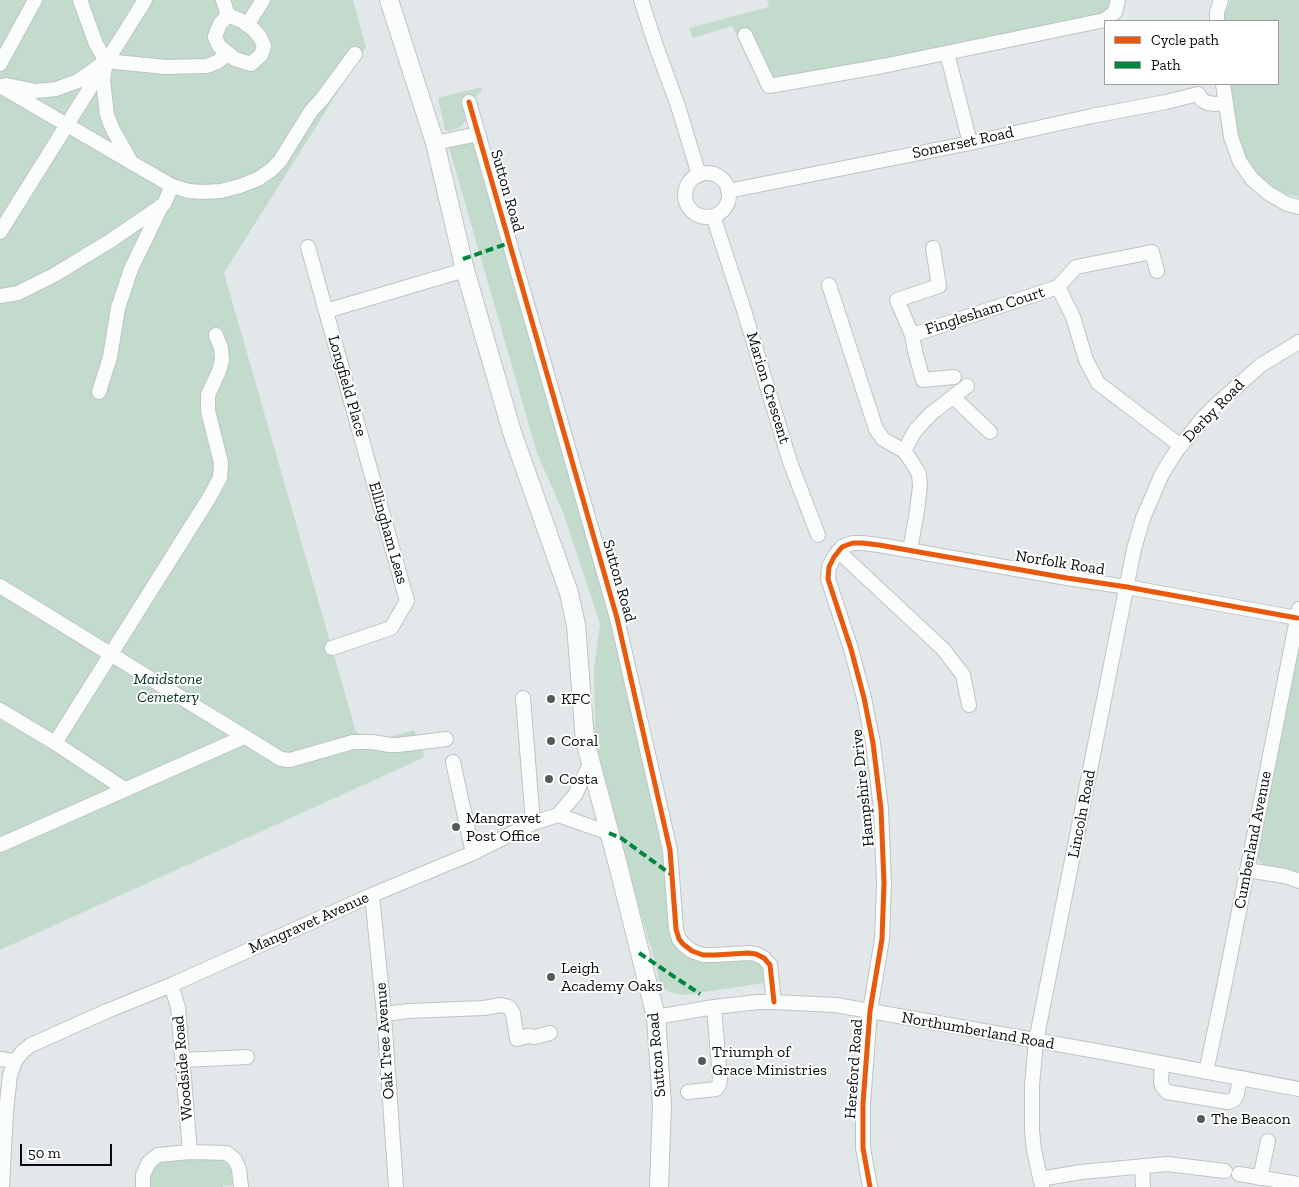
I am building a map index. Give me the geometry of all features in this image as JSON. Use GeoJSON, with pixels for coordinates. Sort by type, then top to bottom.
{"type":"FeatureCollection","features":[{"type":"Feature","properties":{"kind":"main road","name":"Sutton Road"},"geometry":{"type":"LineString","coordinates":[[389,0],[435,143],[466,270],[512,432],[569,593],[576,625],[585,741],[656,1017],[662,1105],[659,1187]]}},
{"type":"Feature","properties":{"kind":"street"},"geometry":{"type":"LineString","coordinates":[[0,64],[35,0]]}},
{"type":"Feature","properties":{"kind":"street"},"geometry":{"type":"LineString","coordinates":[[80,0],[96,44],[106,61],[103,80],[107,115],[113,130],[132,162]]}},
{"type":"Feature","properties":{"kind":"street"},"geometry":{"type":"LineString","coordinates":[[0,232],[145,0]]}},
{"type":"Feature","properties":{"kind":"street"},"geometry":{"type":"LineString","coordinates":[[223,0],[228,15],[247,25],[260,37],[264,46],[261,55],[251,64],[235,59],[219,46],[215,37],[220,24],[228,15]]}},
{"type":"Feature","properties":{"kind":"street"},"geometry":{"type":"LineString","coordinates":[[247,25],[263,0]]}},
{"type":"Feature","properties":{"kind":"street"},"geometry":{"type":"LineString","coordinates":[[641,0],[678,106],[699,175]]}},
{"type":"Feature","properties":{"kind":"street"},"geometry":{"type":"LineString","coordinates":[[1105,20],[1115,12],[1118,0]]}},
{"type":"Feature","properties":{"kind":"street"},"geometry":{"type":"LineString","coordinates":[[1217,20],[1217,12],[1221,0]]}},
{"type":"Feature","properties":{"kind":"street"},"geometry":{"type":"LineString","coordinates":[[745,35],[769,86],[883,66],[1104,20]]}},
{"type":"Feature","properties":{"kind":"street"},"geometry":{"type":"LineString","coordinates":[[948,53],[970,143]]}},
{"type":"Feature","properties":{"kind":"street"},"geometry":{"type":"LineString","coordinates":[[0,85],[36,91],[56,89],[78,81],[106,61],[165,67],[206,66],[217,62],[228,54]]}},
{"type":"Feature","properties":{"kind":"street"},"geometry":{"type":"LineString","coordinates":[[0,85],[172,186],[189,191],[221,191],[240,186],[258,178],[271,170],[280,161],[311,111],[355,54]]}},
{"type":"Feature","properties":{"kind":"street"},"geometry":{"type":"LineString","coordinates":[[1223,85],[1232,137],[1240,162],[1247,173],[1268,193],[1286,204],[1299,207]]}},
{"type":"Feature","properties":{"kind":"street","name":"Somerset Road"},"geometry":{"type":"LineString","coordinates":[[728,191],[1166,102],[1201,89],[1202,100],[1215,104],[1226,102]]}},
{"type":"Feature","properties":{"kind":"street","name":"Sutton Road"},"geometry":{"type":"LineString","coordinates":[[469,102],[617,618],[670,850],[676,928],[679,939],[692,951],[703,955],[748,953],[764,958],[770,965],[774,1002]]}},
{"type":"Feature","properties":{"kind":"street","name":"Sutton Road"},"geometry":{"type":"LineString","coordinates":[[435,143],[478,134]]}},
{"type":"Feature","properties":{"kind":"street"},"geometry":{"type":"LineString","coordinates":[[707,173],[717,176],[724,181],[728,191],[728,202],[725,208],[713,216],[706,217],[696,214],[691,210],[686,200],[685,194],[690,181],[699,175],[707,173]]}},
{"type":"Feature","properties":{"kind":"street"},"geometry":{"type":"LineString","coordinates":[[99,392],[110,357],[118,308],[131,269],[172,186]]}},
{"type":"Feature","properties":{"kind":"street"},"geometry":{"type":"LineString","coordinates":[[0,296],[18,293],[54,275],[162,206]]}},
{"type":"Feature","properties":{"kind":"street","name":"Marion Crescent"},"geometry":{"type":"LineString","coordinates":[[713,216],[790,462],[818,535]]}},
{"type":"Feature","properties":{"kind":"street","name":"Longfield Place"},"geometry":{"type":"LineString","coordinates":[[308,247],[368,461]]}},
{"type":"Feature","properties":{"kind":"street","name":"Finglesham Court"},"geometry":{"type":"LineString","coordinates":[[933,248],[939,286],[897,300],[912,335],[923,380],[954,377]]}},
{"type":"Feature","properties":{"kind":"street","name":"Finglesham Court"},"geometry":{"type":"LineString","coordinates":[[912,335],[1058,287],[1076,267],[1152,252],[1157,272]]}},
{"type":"Feature","properties":{"kind":"street"},"geometry":{"type":"LineString","coordinates":[[326,311],[466,270]]}},
{"type":"Feature","properties":{"kind":"street"},"geometry":{"type":"LineString","coordinates":[[829,285],[876,429],[882,439],[904,451],[918,474],[920,486],[910,550]]}},
{"type":"Feature","properties":{"kind":"street","name":"Finglesham Court"},"geometry":{"type":"LineString","coordinates":[[1058,287],[1073,317],[1086,360],[1098,383],[1181,446]]}},
{"type":"Feature","properties":{"kind":"street"},"geometry":{"type":"LineString","coordinates":[[55,743],[220,478],[220,463],[208,410],[208,395],[222,360],[221,348],[216,334]]}},
{"type":"Feature","properties":{"kind":"street","name":"Derby Road"},"geometry":{"type":"LineString","coordinates":[[1127,587],[1134,549],[1143,518],[1162,474],[1181,446],[1202,419],[1261,365],[1299,342]]}},
{"type":"Feature","properties":{"kind":"street"},"geometry":{"type":"LineString","coordinates":[[904,451],[923,422],[967,386]]}},
{"type":"Feature","properties":{"kind":"street"},"geometry":{"type":"LineString","coordinates":[[953,397],[990,432]]}},
{"type":"Feature","properties":{"kind":"street","name":"Ellingham Leas"},"geometry":{"type":"LineString","coordinates":[[332,648],[391,628],[407,601],[368,461]]}},
{"type":"Feature","properties":{"kind":"street","name":"Norfolk Road"},"geometry":{"type":"LineString","coordinates":[[838,551],[853,543],[879,545],[1067,578],[1298,613]]}},
{"type":"Feature","properties":{"kind":"street"},"geometry":{"type":"LineString","coordinates":[[838,551],[943,649],[963,675],[969,706]]}},
{"type":"Feature","properties":{"kind":"street","name":"Hampshire Drive"},"geometry":{"type":"LineString","coordinates":[[838,551],[829,567],[828,579],[851,649],[864,698],[873,743],[881,809],[884,883],[883,919],[870,1011]]}},
{"type":"Feature","properties":{"kind":"street"},"geometry":{"type":"LineString","coordinates":[[0,586],[281,759],[290,760],[353,742],[398,745],[446,739]]}},
{"type":"Feature","properties":{"kind":"street","name":"Lincoln Road"},"geometry":{"type":"LineString","coordinates":[[1041,1183],[1032,1130],[1032,1084],[1036,1041],[1127,587]]}},
{"type":"Feature","properties":{"kind":"street","name":"Cumberland Avenue"},"geometry":{"type":"LineString","coordinates":[[1206,1072],[1298,613]]}},
{"type":"Feature","properties":{"kind":"street"},"geometry":{"type":"LineString","coordinates":[[523,698],[533,823]]}},
{"type":"Feature","properties":{"kind":"street"},"geometry":{"type":"LineString","coordinates":[[0,710],[55,743],[126,790]]}},
{"type":"Feature","properties":{"kind":"street"},"geometry":{"type":"LineString","coordinates":[[0,845],[244,737]]}},
{"type":"Feature","properties":{"kind":"street"},"geometry":{"type":"LineString","coordinates":[[453,762],[473,853]]}},
{"type":"Feature","properties":{"kind":"street"},"geometry":{"type":"LineString","coordinates":[[590,764],[575,795],[558,815],[609,833]]}},
{"type":"Feature","properties":{"kind":"street","name":"Mangravet Avenue"},"geometry":{"type":"LineString","coordinates":[[15,1061],[23,1051],[32,1045],[107,1011],[473,853],[533,823],[558,815]]}},
{"type":"Feature","properties":{"kind":"street"},"geometry":{"type":"LineString","coordinates":[[1247,870],[1285,876],[1299,881]]}},
{"type":"Feature","properties":{"kind":"street","name":"Oak Tree Avenue"},"geometry":{"type":"LineString","coordinates":[[372,895],[384,1014],[396,1187]]}},
{"type":"Feature","properties":{"kind":"street","name":"Woodside Road"},"geometry":{"type":"LineString","coordinates":[[171,985],[178,1007],[190,1152]]}},
{"type":"Feature","properties":{"kind":"street","name":"Northumberland Road"},"geometry":{"type":"LineString","coordinates":[[656,1017],[714,1006],[774,1002],[836,1005],[1299,1089]]}},
{"type":"Feature","properties":{"kind":"street"},"geometry":{"type":"LineString","coordinates":[[384,1014],[501,1005],[509,1008],[513,1013],[517,1038],[535,1037],[550,1033]]}},
{"type":"Feature","properties":{"kind":"street"},"geometry":{"type":"LineString","coordinates":[[688,1092],[716,1089],[719,1085],[714,1006]]}},
{"type":"Feature","properties":{"kind":"street","name":"Hereford Road"},"geometry":{"type":"LineString","coordinates":[[870,1011],[863,1103],[863,1148],[870,1187]]}},
{"type":"Feature","properties":{"kind":"street"},"geometry":{"type":"LineString","coordinates":[[183,1060],[247,1057]]}},
{"type":"Feature","properties":{"kind":"street"},"geometry":{"type":"LineString","coordinates":[[0,1059],[15,1061],[10,1075],[6,1112],[2,1187]]}},
{"type":"Feature","properties":{"kind":"street"},"geometry":{"type":"LineString","coordinates":[[1162,1064],[1161,1081],[1162,1086],[1167,1092],[1228,1102],[1234,1100],[1240,1078]]}},
{"type":"Feature","properties":{"kind":"street"},"geometry":{"type":"LineString","coordinates":[[1260,1178],[1268,1141]]}},
{"type":"Feature","properties":{"kind":"street"},"geometry":{"type":"LineString","coordinates":[[144,1187],[143,1175],[148,1162],[158,1155],[190,1152],[227,1153],[235,1160],[239,1169],[241,1187]]}},
{"type":"Feature","properties":{"kind":"street"},"geometry":{"type":"LineString","coordinates":[[1041,1183],[1081,1172],[1167,1164],[1299,1184]]}},
{"type":"Feature","properties":{"kind":"street"},"geometry":{"type":"LineString","coordinates":[[1142,1166],[1143,1187]]}},
{"type":"Feature","properties":{"kind":"green space","name":"Maidstone Cemetery"},"geometry":{"type":"Polygon","coordinates":[[[0,0],[353,0],[366,47],[224,273],[356,732],[379,740],[414,730],[425,757],[0,950],[0,0]]]}},
{"type":"Feature","properties":{"kind":"green space"},"geometry":{"type":"Polygon","coordinates":[[[767,0],[1123,0],[1113,20],[1104,20],[1104,23],[765,89],[732,26],[693,38],[689,28],[769,7],[767,0]]]}},
{"type":"Feature","properties":{"kind":"green space"},"geometry":{"type":"Polygon","coordinates":[[[1230,0],[1299,0],[1299,197],[1286,194],[1268,184],[1251,167],[1236,137],[1227,85],[1279,85],[1279,20],[1222,20],[1230,0]]]}},
{"type":"Feature","properties":{"kind":"green space"},"geometry":{"type":"Polygon","coordinates":[[[482,87],[481,92],[474,98],[464,101],[467,112],[466,120],[462,126],[449,131],[445,130],[438,98],[482,87]]]}},
{"type":"Feature","properties":{"kind":"green space"},"geometry":{"type":"Polygon","coordinates":[[[469,140],[476,145],[615,624],[660,826],[668,924],[671,934],[680,947],[760,960],[767,976],[764,983],[684,995],[669,992],[662,988],[659,980],[618,836],[595,737],[594,669],[600,624],[564,515],[537,453],[450,151],[449,144],[469,140]]]}},
{"type":"Feature","properties":{"kind":"green space"},"geometry":{"type":"Polygon","coordinates":[[[1299,638],[1299,872],[1264,865],[1256,856],[1299,638]]]}},
{"type":"Feature","properties":{"kind":"green space"},"geometry":{"type":"Polygon","coordinates":[[[216,1153],[228,1162],[233,1169],[235,1185],[223,1187],[146,1187],[148,1173],[158,1160],[216,1153]]]}},
{"type":"Feature","properties":{"kind":"marked path"},"geometry":{"type":"LineString","coordinates":[[463,259],[509,243]]}},
{"type":"Feature","properties":{"kind":"marked path"},"geometry":{"type":"LineString","coordinates":[[609,833],[621,838],[672,875]]}},
{"type":"Feature","properties":{"kind":"marked path"},"geometry":{"type":"LineString","coordinates":[[639,953],[700,994]]}},
{"type":"Feature","properties":{"kind":"cycle path"},"geometry":{"type":"LineString","coordinates":[[469,102],[617,618],[670,850],[676,929],[679,939],[692,951],[703,955],[748,953],[764,958],[770,965],[774,1002]]}},
{"type":"Feature","properties":{"kind":"cycle path"},"geometry":{"type":"LineString","coordinates":[[870,1187],[863,1148],[863,1103],[870,1011],[882,939],[884,883],[881,809],[873,743],[864,698],[851,649],[828,579],[829,567],[834,557],[842,547],[853,543],[879,545],[1297,618]]}},
{"type":"Feature","properties":{"kind":"place","name":"KFC"},"geometry":{"type":"Point","coordinates":[551,699]}},
{"type":"Feature","properties":{"kind":"place","name":"Coral"},"geometry":{"type":"Point","coordinates":[551,741]}},
{"type":"Feature","properties":{"kind":"place","name":"Costa"},"geometry":{"type":"Point","coordinates":[549,779]}},
{"type":"Feature","properties":{"kind":"place","name":"Mangravet Post Office"},"geometry":{"type":"Point","coordinates":[456,827]}},
{"type":"Feature","properties":{"kind":"place","name":"Leigh Academy Oaks"},"geometry":{"type":"Point","coordinates":[551,977]}},
{"type":"Feature","properties":{"kind":"place","name":"Triumph of Grace Ministries"},"geometry":{"type":"Point","coordinates":[702,1061]}},
{"type":"Feature","properties":{"kind":"place","name":"The Beacon"},"geometry":{"type":"Point","coordinates":[1201,1119]}}]}
